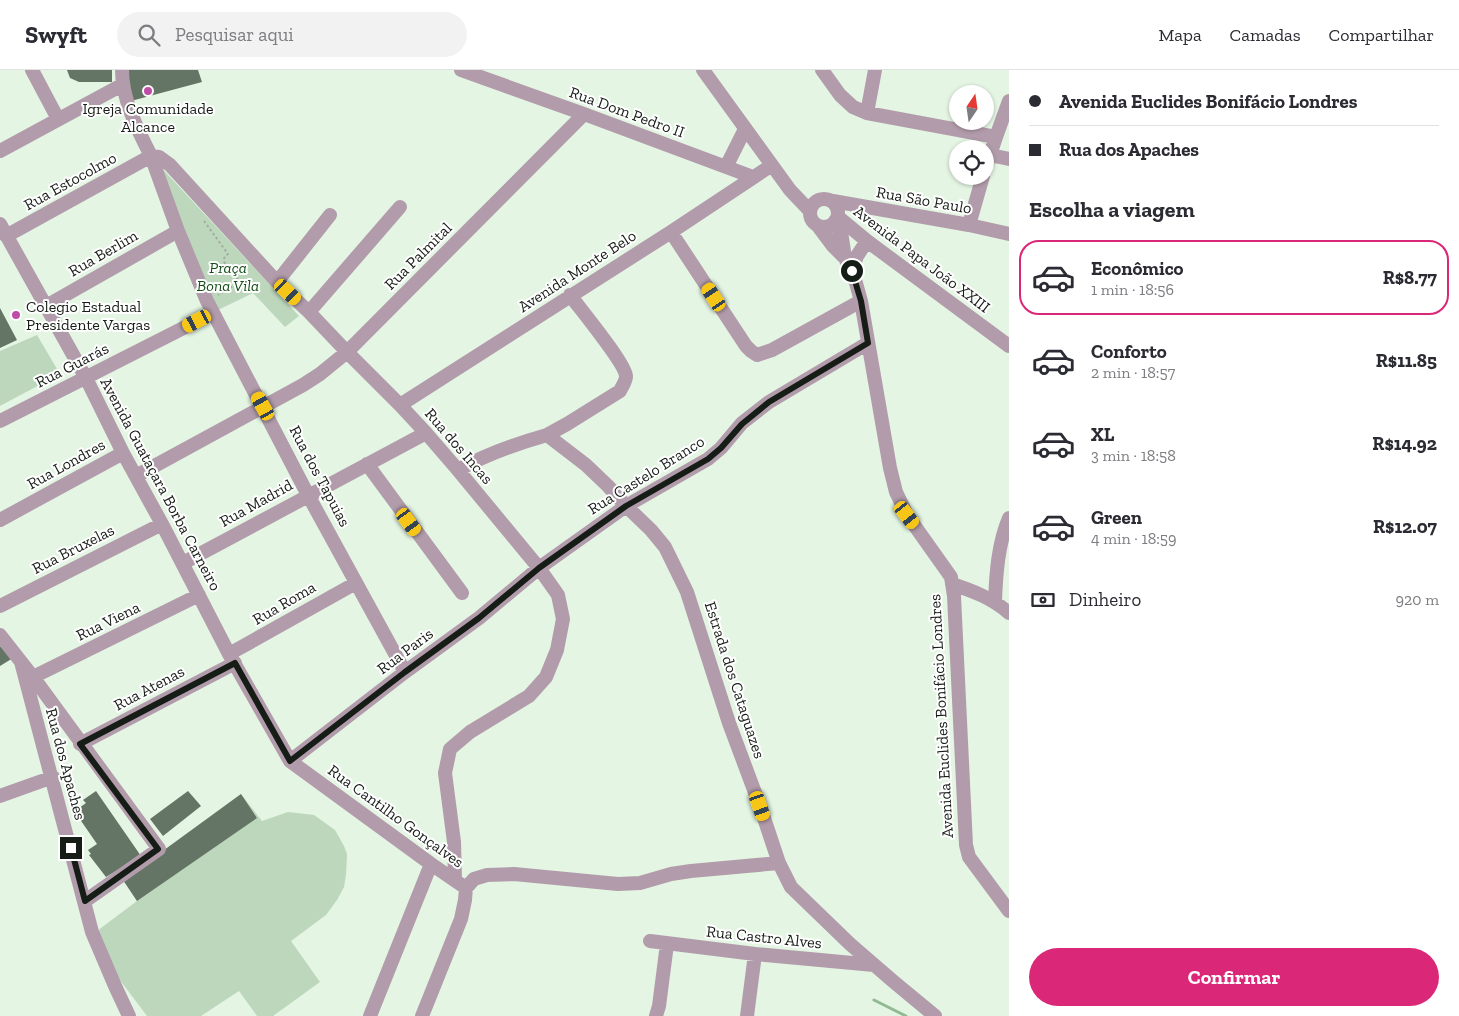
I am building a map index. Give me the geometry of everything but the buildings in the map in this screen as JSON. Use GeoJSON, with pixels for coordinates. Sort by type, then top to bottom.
{"type":"FeatureCollection","features":[{"type":"Feature","properties":{"kind":"street"},"geometry":{"type":"LineString","coordinates":[[32,70],[58,119]]}},
{"type":"Feature","properties":{"kind":"street"},"geometry":{"type":"LineString","coordinates":[[122,70],[122,84],[131,112],[151,156]]}},
{"type":"Feature","properties":{"kind":"street","name":"Rua Dom Pedro II"},"geometry":{"type":"LineString","coordinates":[[461,70],[753,177]]}},
{"type":"Feature","properties":{"kind":"street"},"geometry":{"type":"LineString","coordinates":[[703,70],[790,190],[810,210]]}},
{"type":"Feature","properties":{"kind":"street"},"geometry":{"type":"LineString","coordinates":[[822,70],[840,95],[853,107],[867,113],[996,137]]}},
{"type":"Feature","properties":{"kind":"street"},"geometry":{"type":"LineString","coordinates":[[867,113],[875,70]]}},
{"type":"Feature","properties":{"kind":"street"},"geometry":{"type":"LineString","coordinates":[[0,151],[122,84]]}},
{"type":"Feature","properties":{"kind":"street"},"geometry":{"type":"LineString","coordinates":[[994,143],[1009,101]]}},
{"type":"Feature","properties":{"kind":"street","name":"Rua Palmital"},"geometry":{"type":"LineString","coordinates":[[136,476],[311,379],[347,352],[584,114]]}},
{"type":"Feature","properties":{"kind":"street"},"geometry":{"type":"LineString","coordinates":[[726,167],[745,129]]}},
{"type":"Feature","properties":{"kind":"street"},"geometry":{"type":"LineString","coordinates":[[994,155],[1009,159]]}},
{"type":"Feature","properties":{"kind":"street","name":"Rua Estocolmo"},"geometry":{"type":"LineString","coordinates":[[3,230],[151,156]]}},
{"type":"Feature","properties":{"kind":"street","name":"Rua dos Tapuias"},"geometry":{"type":"LineString","coordinates":[[151,156],[178,231],[210,307],[308,495],[405,672]]}},
{"type":"Feature","properties":{"kind":"street","name":"Rua dos Incas"},"geometry":{"type":"LineString","coordinates":[[151,156],[159,157],[170,165],[277,282],[309,312],[426,432],[539,568],[558,595],[563,619],[557,650],[546,677],[529,696],[470,732],[450,749],[445,773],[461,884]]}},
{"type":"Feature","properties":{"kind":"street","name":"Avenida Monte Belo"},"geometry":{"type":"LineString","coordinates":[[400,405],[671,232],[772,165]]}},
{"type":"Feature","properties":{"kind":"street"},"geometry":{"type":"LineString","coordinates":[[784,180],[795,187],[827,200],[838,209],[836,219],[827,226],[818,226],[811,219],[810,210],[812,204],[827,200]]}},
{"type":"Feature","properties":{"kind":"street"},"geometry":{"type":"LineString","coordinates":[[969,225],[980,185]]}},
{"type":"Feature","properties":{"kind":"street","name":"Rua São Paulo"},"geometry":{"type":"LineString","coordinates":[[827,200],[969,225],[1009,234]]}},
{"type":"Feature","properties":{"kind":"street"},"geometry":{"type":"LineString","coordinates":[[309,312],[400,207]]}},
{"type":"Feature","properties":{"kind":"street"},"geometry":{"type":"LineString","coordinates":[[277,282],[330,215]]}},
{"type":"Feature","properties":{"kind":"street","name":"Avenida Papa João XXIII"},"geometry":{"type":"LineString","coordinates":[[836,219],[1009,346]]}},
{"type":"Feature","properties":{"kind":"street","name":"Avenida Euclides Bonifácio Londres"},"geometry":{"type":"LineString","coordinates":[[836,219],[842,238],[845,258]]}},
{"type":"Feature","properties":{"kind":"street","name":"Avenida Euclides Bonifácio Londres"},"geometry":{"type":"LineString","coordinates":[[818,226],[845,258],[852,271],[861,301],[890,468],[896,492],[907,515],[951,577],[966,845],[969,857],[1009,911]]}},
{"type":"Feature","properties":{"kind":"street","name":"Avenida Guataçara Borba Carneiro"},"geometry":{"type":"LineString","coordinates":[[3,230],[86,378],[123,453],[232,658],[290,761]]}},
{"type":"Feature","properties":{"kind":"street","name":"Rua Berlim"},"geometry":{"type":"LineString","coordinates":[[46,306],[178,231]]}},
{"type":"Feature","properties":{"kind":"street"},"geometry":{"type":"LineString","coordinates":[[671,232],[746,346],[757,355],[772,350],[861,301]]}},
{"type":"Feature","properties":{"kind":"street"},"geometry":{"type":"LineString","coordinates":[[852,271],[857,256],[867,241]]}},
{"type":"Feature","properties":{"kind":"street"},"geometry":{"type":"LineString","coordinates":[[458,470],[518,443],[547,435],[620,391],[625,383],[626,376],[620,362],[570,296]]}},
{"type":"Feature","properties":{"kind":"street","name":"Rua Guarás"},"geometry":{"type":"LineString","coordinates":[[0,422],[86,378],[210,307]]}},
{"type":"Feature","properties":{"kind":"street","name":"Rua Castelo Branco"},"geometry":{"type":"LineString","coordinates":[[539,568],[626,506],[708,459],[721,448],[742,424],[769,402],[868,343]]}},
{"type":"Feature","properties":{"kind":"street","name":"Rua Madrid"},"geometry":{"type":"LineString","coordinates":[[182,563],[426,432]]}},
{"type":"Feature","properties":{"kind":"street","name":"Estrada dos Cataguazes"},"geometry":{"type":"LineString","coordinates":[[547,435],[586,465],[666,547],[688,592],[729,723],[779,863],[791,887],[874,965],[935,1016]]}},
{"type":"Feature","properties":{"kind":"street","name":"Rua Londres"},"geometry":{"type":"LineString","coordinates":[[0,520],[123,453]]}},
{"type":"Feature","properties":{"kind":"street"},"geometry":{"type":"LineString","coordinates":[[367,464],[462,593]]}},
{"type":"Feature","properties":{"kind":"street"},"geometry":{"type":"LineString","coordinates":[[995,602],[999,551],[1009,518]]}},
{"type":"Feature","properties":{"kind":"street","name":"Rua Bruxelas"},"geometry":{"type":"LineString","coordinates":[[0,606],[162,524]]}},
{"type":"Feature","properties":{"kind":"street","name":"Rua Paris"},"geometry":{"type":"LineString","coordinates":[[290,761],[405,672],[479,618],[539,568]]}},
{"type":"Feature","properties":{"kind":"street","name":"Rua Roma"},"geometry":{"type":"LineString","coordinates":[[232,658],[356,582]]}},
{"type":"Feature","properties":{"kind":"street"},"geometry":{"type":"LineString","coordinates":[[952,584],[973,591],[995,602],[1009,613]]}},
{"type":"Feature","properties":{"kind":"street","name":"Rua Viena"},"geometry":{"type":"LineString","coordinates":[[33,677],[199,595]]}},
{"type":"Feature","properties":{"kind":"street"},"geometry":{"type":"LineString","coordinates":[[0,635],[33,677],[158,849],[85,901]]}},
{"type":"Feature","properties":{"kind":"street","name":"Rua Atenas"},"geometry":{"type":"LineString","coordinates":[[80,744],[232,658]]}},
{"type":"Feature","properties":{"kind":"street","name":"Rua dos Apaches"},"geometry":{"type":"LineString","coordinates":[[21,662],[92,932],[129,1016]]}},
{"type":"Feature","properties":{"kind":"street","name":"Rua Cantilho Gonçalves"},"geometry":{"type":"LineString","coordinates":[[290,761],[461,884],[487,875],[514,874],[640,883],[671,874],[691,871],[779,863]]}},
{"type":"Feature","properties":{"kind":"street"},"geometry":{"type":"LineString","coordinates":[[0,796],[52,777]]}},
{"type":"Feature","properties":{"kind":"street"},"geometry":{"type":"LineString","coordinates":[[370,1016],[431,864]]}},
{"type":"Feature","properties":{"kind":"street"},"geometry":{"type":"LineString","coordinates":[[422,1016],[461,919],[465,900],[461,884]]}},
{"type":"Feature","properties":{"kind":"street","name":"Rua Castro Alves"},"geometry":{"type":"LineString","coordinates":[[650,941],[755,954],[874,965]]}},
{"type":"Feature","properties":{"kind":"street"},"geometry":{"type":"LineString","coordinates":[[656,1016],[668,944]]}},
{"type":"Feature","properties":{"kind":"street"},"geometry":{"type":"LineString","coordinates":[[747,1016],[755,954]]}},
{"type":"Feature","properties":{"kind":"path"},"geometry":{"type":"LineString","coordinates":[[199,214],[228,254],[224,257],[225,264],[240,282],[210,307]]}},
{"type":"Feature","properties":{"kind":"green space","name":"Praça Bona Vila"},"geometry":{"type":"Polygon","coordinates":[[[158,164],[299,316],[285,327],[253,293],[216,311],[158,164]]]}},
{"type":"Feature","properties":{"kind":"green space"},"geometry":{"type":"Polygon","coordinates":[[[37,335],[60,374],[0,406],[0,351],[37,335]]]}},
{"type":"Feature","properties":{"kind":"green space"},"geometry":{"type":"Polygon","coordinates":[[[241,794],[262,821],[288,812],[314,815],[335,830],[344,846],[347,854],[346,875],[344,887],[337,900],[326,915],[291,941],[320,982],[273,1016],[257,1016],[239,991],[201,1016],[147,1016],[107,963],[97,931],[137,901],[123,880],[241,794]]]}},
{"type":"Feature","properties":{"kind":"waterway"},"geometry":{"type":"LineString","coordinates":[[874,1000],[906,1016]]}},
{"type":"Feature","properties":{"kind":"place","name":"Igreja Comunidade Alcance"},"geometry":{"type":"Point","coordinates":[148,91]}},
{"type":"Feature","properties":{"kind":"place","name":"Colegio Estadual Presidente Vargas"},"geometry":{"type":"Point","coordinates":[16,315]}},
{"type":"Feature","properties":{"kind":"route"},"geometry":{"type":"LineString","coordinates":[[71,848],[85,901],[158,849],[80,744],[235,663],[290,761],[405,672],[479,618],[539,568],[626,506],[708,459],[721,448],[742,424],[769,402],[868,343],[861,301],[852,271]]}}]}
